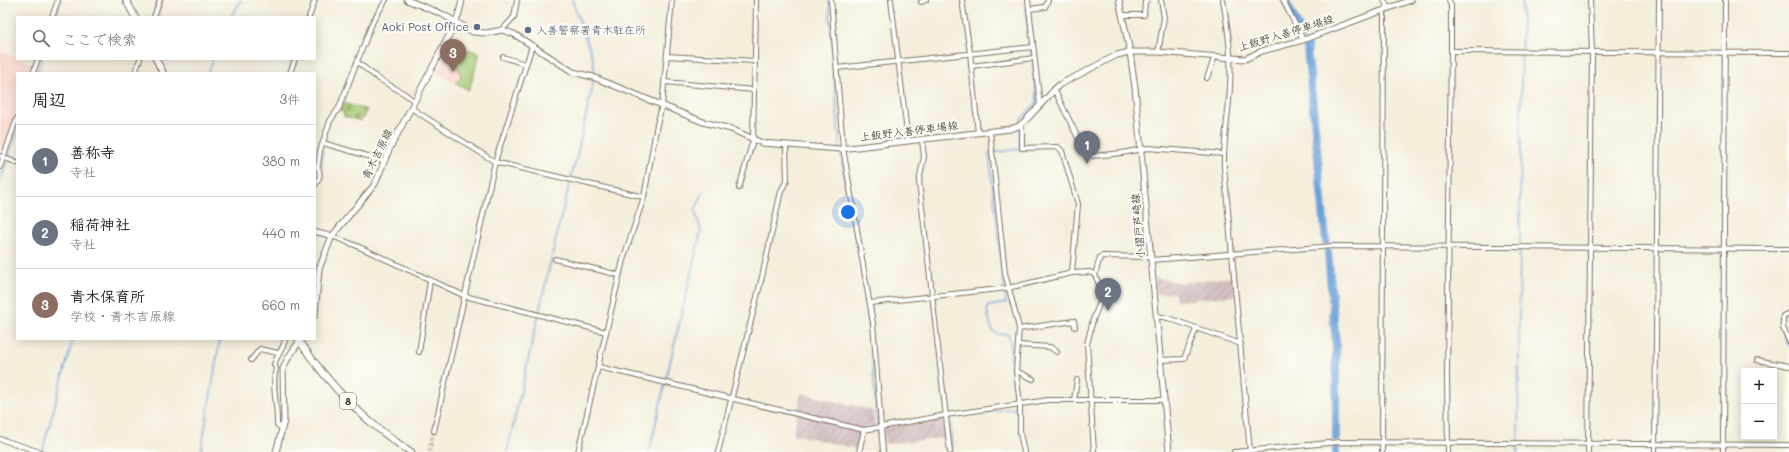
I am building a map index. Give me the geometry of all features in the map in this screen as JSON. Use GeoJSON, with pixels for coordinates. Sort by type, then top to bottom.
{"type":"FeatureCollection","features":[{"type":"Feature","properties":{"kind":"highway"},"geometry":{"type":"LineString","coordinates":[[126,0],[134,16]]}},
{"type":"Feature","properties":{"kind":"highway"},"geometry":{"type":"LineString","coordinates":[[156,60],[162,72]]}},
{"type":"Feature","properties":{"kind":"highway","name":"8"},"geometry":{"type":"LineString","coordinates":[[300,340],[318,368],[342,395],[378,428],[411,452]]}},
{"type":"Feature","properties":{"kind":"main road"},"geometry":{"type":"LineString","coordinates":[[407,0],[431,9],[474,32],[487,33],[502,30]]}},
{"type":"Feature","properties":{"kind":"main road","name":"青木吉原線"},"geometry":{"type":"LineString","coordinates":[[316,304],[319,269],[332,236],[374,184],[414,101],[434,68],[456,22],[462,0]]}},
{"type":"Feature","properties":{"kind":"main road","name":"小摺戸芦崎線"},"geometry":{"type":"LineString","coordinates":[[1119,0],[1130,52],[1169,452]]}},
{"type":"Feature","properties":{"kind":"main road","name":"上飯野入善停車場線"},"geometry":{"type":"LineString","coordinates":[[502,30],[514,34],[573,72],[594,77],[703,122],[731,129],[753,140],[762,143],[843,148],[1010,129],[1022,124],[1054,89],[1105,60],[1130,52],[1158,52],[1245,59],[1262,51],[1303,40],[1386,9],[1402,1],[1411,0]]}},
{"type":"Feature","properties":{"kind":"main road"},"geometry":{"type":"LineString","coordinates":[[276,452],[282,428],[285,406],[283,369],[288,358],[300,340]]}},
{"type":"Feature","properties":{"kind":"street"},"geometry":{"type":"LineString","coordinates":[[52,16],[58,0]]}},
{"type":"Feature","properties":{"kind":"street"},"geometry":{"type":"LineString","coordinates":[[154,16],[160,0]]}},
{"type":"Feature","properties":{"kind":"street"},"geometry":{"type":"LineString","coordinates":[[309,16],[315,0]]}},
{"type":"Feature","properties":{"kind":"street"},"geometry":{"type":"LineString","coordinates":[[316,184],[320,179],[321,174],[317,167],[330,121],[340,108],[373,21],[386,0]]}},
{"type":"Feature","properties":{"kind":"street"},"geometry":{"type":"LineString","coordinates":[[502,30],[514,16],[517,0]]}},
{"type":"Feature","properties":{"kind":"street"},"geometry":{"type":"LineString","coordinates":[[578,452],[619,276],[644,197],[657,124],[662,106],[672,0]]}},
{"type":"Feature","properties":{"kind":"street"},"geometry":{"type":"LineString","coordinates":[[739,188],[753,140],[756,0]]}},
{"type":"Feature","properties":{"kind":"street"},"geometry":{"type":"LineString","coordinates":[[831,0],[843,148],[870,303],[875,344],[883,452]]}},
{"type":"Feature","properties":{"kind":"street"},"geometry":{"type":"LineString","coordinates":[[891,0],[908,141]]}},
{"type":"Feature","properties":{"kind":"street"},"geometry":{"type":"LineString","coordinates":[[921,2],[926,0]]}},
{"type":"Feature","properties":{"kind":"street"},"geometry":{"type":"LineString","coordinates":[[966,0],[962,0],[970,53],[978,133]]}},
{"type":"Feature","properties":{"kind":"street"},"geometry":{"type":"LineString","coordinates":[[1028,0],[1040,105]]}},
{"type":"Feature","properties":{"kind":"street"},"geometry":{"type":"LineString","coordinates":[[1030,9],[1045,7],[1048,0]]}},
{"type":"Feature","properties":{"kind":"street"},"geometry":{"type":"LineString","coordinates":[[1122,15],[1144,15],[1147,0]]}},
{"type":"Feature","properties":{"kind":"street"},"geometry":{"type":"LineString","coordinates":[[1158,52],[1164,18],[1161,0]]}},
{"type":"Feature","properties":{"kind":"street"},"geometry":{"type":"LineString","coordinates":[[1223,0],[1230,41],[1231,58],[1231,86],[1224,154],[1250,451]]}},
{"type":"Feature","properties":{"kind":"street"},"geometry":{"type":"LineString","coordinates":[[1283,0],[1303,40]]}},
{"type":"Feature","properties":{"kind":"street"},"geometry":{"type":"LineString","coordinates":[[1382,452],[1386,9],[1384,0]]}},
{"type":"Feature","properties":{"kind":"street"},"geometry":{"type":"LineString","coordinates":[[1448,452],[1451,51],[1451,6],[1449,0]]}},
{"type":"Feature","properties":{"kind":"street"},"geometry":{"type":"LineString","coordinates":[[1588,452],[1592,52],[1590,0]]}},
{"type":"Feature","properties":{"kind":"street"},"geometry":{"type":"LineString","coordinates":[[1655,452],[1658,0]]}},
{"type":"Feature","properties":{"kind":"street"},"geometry":{"type":"LineString","coordinates":[[1723,452],[1725,0]]}},
{"type":"Feature","properties":{"kind":"street"},"geometry":{"type":"LineString","coordinates":[[434,431],[495,162],[532,46]]}},
{"type":"Feature","properties":{"kind":"street"},"geometry":{"type":"LineString","coordinates":[[836,68],[1033,47]]}},
{"type":"Feature","properties":{"kind":"street"},"geometry":{"type":"LineString","coordinates":[[1451,51],[1789,53]]}},
{"type":"Feature","properties":{"kind":"street"},"geometry":{"type":"LineString","coordinates":[[667,56],[755,62]]}},
{"type":"Feature","properties":{"kind":"street"},"geometry":{"type":"LineString","coordinates":[[1207,78],[1215,56]]}},
{"type":"Feature","properties":{"kind":"street"},"geometry":{"type":"LineString","coordinates":[[503,57],[525,64]]}},
{"type":"Feature","properties":{"kind":"street"},"geometry":{"type":"LineString","coordinates":[[971,66],[1034,58]]}},
{"type":"Feature","properties":{"kind":"street"},"geometry":{"type":"LineString","coordinates":[[33,72],[38,60]]}},
{"type":"Feature","properties":{"kind":"street"},"geometry":{"type":"LineString","coordinates":[[135,72],[140,60]]}},
{"type":"Feature","properties":{"kind":"street"},"geometry":{"type":"LineString","coordinates":[[290,72],[295,60]]}},
{"type":"Feature","properties":{"kind":"street"},"geometry":{"type":"LineString","coordinates":[[357,62],[379,79],[414,101]]}},
{"type":"Feature","properties":{"kind":"street"},"geometry":{"type":"LineString","coordinates":[[665,82],[754,90]]}},
{"type":"Feature","properties":{"kind":"street"},"geometry":{"type":"LineString","coordinates":[[1054,89],[1088,154],[1093,156],[1122,153],[1140,148],[1224,154]]}},
{"type":"Feature","properties":{"kind":"street"},"geometry":{"type":"LineString","coordinates":[[411,108],[495,162],[644,197]]}},
{"type":"Feature","properties":{"kind":"street"},"geometry":{"type":"LineString","coordinates":[[0,166],[16,121]]}},
{"type":"Feature","properties":{"kind":"street"},"geometry":{"type":"LineString","coordinates":[[1022,124],[1022,148],[1058,147],[1062,151],[1078,204],[1072,273]]}},
{"type":"Feature","properties":{"kind":"street"},"geometry":{"type":"LineString","coordinates":[[990,132],[1008,288],[1019,329],[1016,371],[1020,405],[1020,433],[1024,452]]}},
{"type":"Feature","properties":{"kind":"street"},"geometry":{"type":"LineString","coordinates":[[922,140],[924,157],[919,181],[950,452]]}},
{"type":"Feature","properties":{"kind":"street"},"geometry":{"type":"LineString","coordinates":[[323,143],[385,161]]}},
{"type":"Feature","properties":{"kind":"street"},"geometry":{"type":"LineString","coordinates":[[718,452],[762,277],[781,191],[787,180],[786,145]]}},
{"type":"Feature","properties":{"kind":"street"},"geometry":{"type":"LineString","coordinates":[[2,157],[16,163]]}},
{"type":"Feature","properties":{"kind":"street"},"geometry":{"type":"LineString","coordinates":[[316,232],[332,236],[357,246],[465,296],[606,332]]}},
{"type":"Feature","properties":{"kind":"street"},"geometry":{"type":"LineString","coordinates":[[1094,452],[1087,344],[1093,320],[1102,297],[1102,290],[1095,275],[1100,257],[1102,256],[1151,259],[1233,255],[1333,246],[1789,249]]}},
{"type":"Feature","properties":{"kind":"street"},"geometry":{"type":"LineString","coordinates":[[555,259],[619,276]]}},
{"type":"Feature","properties":{"kind":"street"},"geometry":{"type":"LineString","coordinates":[[870,303],[1008,288],[1072,273],[1085,272],[1095,275]]}},
{"type":"Feature","properties":{"kind":"street"},"geometry":{"type":"LineString","coordinates":[[419,352],[430,281]]}},
{"type":"Feature","properties":{"kind":"street"},"geometry":{"type":"LineString","coordinates":[[1789,313],[1783,316],[1783,328],[1789,341]]}},
{"type":"Feature","properties":{"kind":"street"},"geometry":{"type":"LineString","coordinates":[[1156,316],[1168,318],[1240,344]]}},
{"type":"Feature","properties":{"kind":"street"},"geometry":{"type":"LineString","coordinates":[[1019,329],[1074,321],[1075,327]]}},
{"type":"Feature","properties":{"kind":"street"},"geometry":{"type":"LineString","coordinates":[[1160,360],[1184,359],[1196,328]]}},
{"type":"Feature","properties":{"kind":"street"},"geometry":{"type":"LineString","coordinates":[[282,428],[277,425],[278,410],[274,382],[276,368],[274,365],[278,353],[285,343],[285,340]]}},
{"type":"Feature","properties":{"kind":"street"},"geometry":{"type":"LineString","coordinates":[[1018,345],[1050,347],[1057,352]]}},
{"type":"Feature","properties":{"kind":"street"},"geometry":{"type":"LineString","coordinates":[[251,360],[260,349],[278,353]]}},
{"type":"Feature","properties":{"kind":"street"},"geometry":{"type":"LineString","coordinates":[[1757,360],[1789,366]]}},
{"type":"Feature","properties":{"kind":"street"},"geometry":{"type":"LineString","coordinates":[[599,367],[864,430],[946,414],[1048,400],[1164,400]]}},
{"type":"Feature","properties":{"kind":"street"},"geometry":{"type":"LineString","coordinates":[[1016,371],[1033,379]]}},
{"type":"Feature","properties":{"kind":"street"},"geometry":{"type":"LineString","coordinates":[[1074,400],[1077,380]]}},
{"type":"Feature","properties":{"kind":"street"},"geometry":{"type":"LineString","coordinates":[[859,452],[864,430]]}},
{"type":"Feature","properties":{"kind":"street"},"geometry":{"type":"LineString","coordinates":[[0,439],[40,452]]}},
{"type":"Feature","properties":{"kind":"street"},"geometry":{"type":"LineString","coordinates":[[1234,452],[1334,442],[1789,445]]}},
{"type":"Feature","properties":{"kind":"shaded area"},"geometry":{"type":"Polygon","coordinates":[[[452,43],[480,53],[469,90],[437,73],[452,43]]]}},
{"type":"Feature","properties":{"kind":"shaded area"},"geometry":{"type":"Polygon","coordinates":[[[0,51],[16,58],[16,60],[22,60],[32,64],[29,72],[16,72],[16,111],[2,154],[0,153],[0,51]]]}},
{"type":"Feature","properties":{"kind":"shaded area"},"geometry":{"type":"Polygon","coordinates":[[[1154,277],[1181,283],[1233,277],[1235,296],[1176,301],[1175,293],[1156,294],[1154,277]]]}},
{"type":"Feature","properties":{"kind":"shaded area"},"geometry":{"type":"Polygon","coordinates":[[[801,393],[872,410],[875,426],[863,428],[857,449],[793,434],[801,393]]]}},
{"type":"Feature","properties":{"kind":"shaded area"},"geometry":{"type":"Polygon","coordinates":[[[944,416],[946,438],[885,444],[884,428],[944,416]]]}},
{"type":"Feature","properties":{"kind":"green space"},"geometry":{"type":"Polygon","coordinates":[[[463,48],[480,53],[469,90],[456,83],[461,77],[459,68],[455,67],[463,48]]]}},
{"type":"Feature","properties":{"kind":"green space"},"geometry":{"type":"Polygon","coordinates":[[[343,103],[367,110],[361,121],[343,116],[344,112],[340,111],[343,103]]]}},
{"type":"Feature","properties":{"kind":"waterway"},"geometry":{"type":"LineString","coordinates":[[56,16],[61,0]]}},
{"type":"Feature","properties":{"kind":"waterway"},"geometry":{"type":"LineString","coordinates":[[232,16],[241,0]]}},
{"type":"Feature","properties":{"kind":"waterway"},"geometry":{"type":"LineString","coordinates":[[507,452],[595,75],[593,59],[572,0]]}},
{"type":"Feature","properties":{"kind":"waterway"},"geometry":{"type":"LineString","coordinates":[[829,0],[840,152],[867,297]]}},
{"type":"Feature","properties":{"kind":"waterway"},"geometry":{"type":"LineString","coordinates":[[1518,452],[1522,0]]}},
{"type":"Feature","properties":{"kind":"waterway"},"geometry":{"type":"LineString","coordinates":[[1288,6],[1303,36]]}},
{"type":"Feature","properties":{"kind":"waterway"},"geometry":{"type":"LineString","coordinates":[[1020,124],[1021,119],[1037,102],[1026,8],[1028,8]]}},
{"type":"Feature","properties":{"kind":"waterway"},"geometry":{"type":"LineString","coordinates":[[1307,46],[1326,241]]}},
{"type":"Feature","properties":{"kind":"waterway"},"geometry":{"type":"LineString","coordinates":[[37,72],[42,60]]}},
{"type":"Feature","properties":{"kind":"waterway"},"geometry":{"type":"LineString","coordinates":[[208,72],[213,60]]}},
{"type":"Feature","properties":{"kind":"waterway"},"geometry":{"type":"LineString","coordinates":[[970,414],[1016,408],[1009,336],[1007,334],[999,334],[994,332],[987,308],[989,306],[1006,303],[989,153],[1020,149],[1020,127]]}},
{"type":"Feature","properties":{"kind":"waterway"},"geometry":{"type":"LineString","coordinates":[[0,182],[16,135]]}},
{"type":"Feature","properties":{"kind":"waterway"},"geometry":{"type":"LineString","coordinates":[[320,168],[323,150]]}},
{"type":"Feature","properties":{"kind":"waterway"},"geometry":{"type":"LineString","coordinates":[[316,179],[318,175]]}},
{"type":"Feature","properties":{"kind":"waterway"},"geometry":{"type":"LineString","coordinates":[[649,452],[701,231],[695,210],[704,191]]}},
{"type":"Feature","properties":{"kind":"waterway"},"geometry":{"type":"LineString","coordinates":[[1328,252],[1336,344],[1336,438]]}},
{"type":"Feature","properties":{"kind":"waterway"},"geometry":{"type":"LineString","coordinates":[[867,301],[880,452]]}},
{"type":"Feature","properties":{"kind":"waterway"},"geometry":{"type":"LineString","coordinates":[[1789,311],[1781,314],[1781,328],[1789,346]]}},
{"type":"Feature","properties":{"kind":"waterway"},"geometry":{"type":"LineString","coordinates":[[42,452],[73,340]]}},
{"type":"Feature","properties":{"kind":"waterway"},"geometry":{"type":"LineString","coordinates":[[201,452],[220,340]]}},
{"type":"Feature","properties":{"kind":"waterway"},"geometry":{"type":"LineString","coordinates":[[950,416],[952,452]]}},
{"type":"Feature","properties":{"kind":"tunnel"},"geometry":{"type":"LineString","coordinates":[[429,452],[434,431]]}},
{"type":"Feature","properties":{"kind":"place","name":"Aoki Post Office"},"geometry":{"type":"Point","coordinates":[477,27]}},
{"type":"Feature","properties":{"kind":"place","name":"入善警察署青木駐在所"},"geometry":{"type":"Point","coordinates":[528,30]}},
{"type":"Feature","properties":{"kind":"place","name":"青木保育所"},"geometry":{"type":"Point","coordinates":[453,72]}},
{"type":"Feature","properties":{"kind":"place","name":"善称寺"},"geometry":{"type":"Point","coordinates":[1087,164]}},
{"type":"Feature","properties":{"kind":"place","name":"稲荷神社"},"geometry":{"type":"Point","coordinates":[1108,311]}}]}
